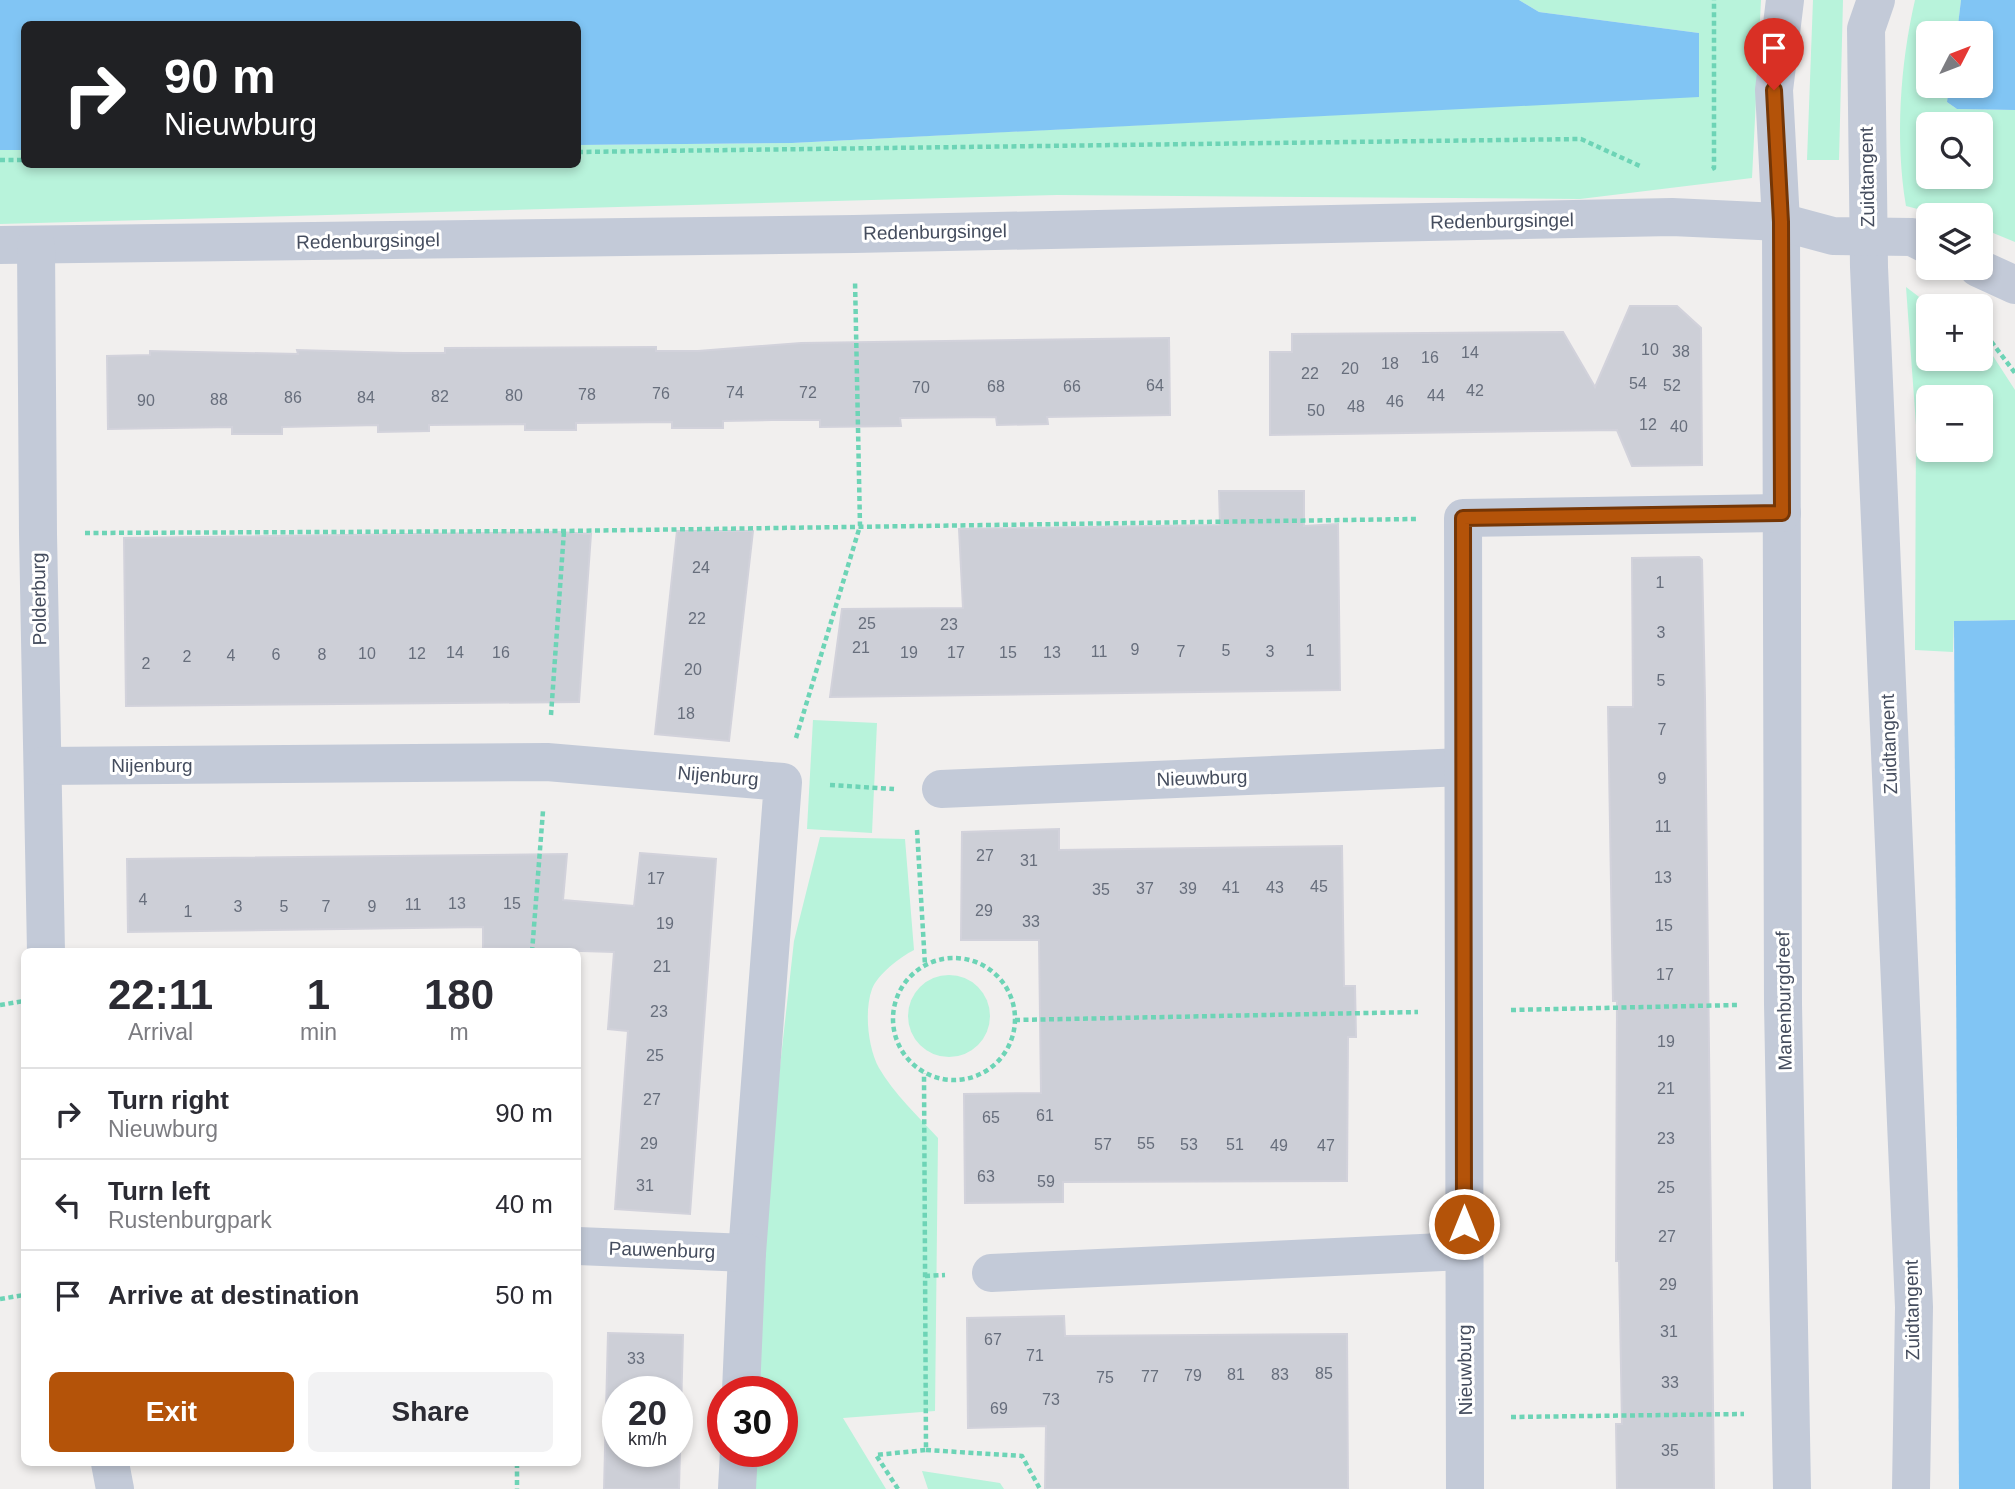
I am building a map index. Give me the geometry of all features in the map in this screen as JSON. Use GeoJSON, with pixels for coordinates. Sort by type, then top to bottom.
{"type":"FeatureCollection","features":[{"type":"Feature","properties":{"kind":"street","name":"Manenburgdreef"},"geometry":{"type":"LineString","coordinates":[[1785,0],[1774,90],[1781,222],[1783,1004],[1792,1489]]}},
{"type":"Feature","properties":{"kind":"street","name":"Zuidtangent"},"geometry":{"type":"LineString","coordinates":[[1876,0],[1866,29],[1868,234],[1914,1307],[1911,1489]]}},
{"type":"Feature","properties":{"kind":"street","name":"Redenburgsingel"},"geometry":{"type":"LineString","coordinates":[[18,245],[854,234],[1673,200],[1781,222],[1833,236],[1868,234],[1916,239]]}},
{"type":"Feature","properties":{"kind":"street","name":"Polderburg"},"geometry":{"type":"LineString","coordinates":[[18,245],[38,534],[46,948]]}},
{"type":"Feature","properties":{"kind":"street"},"geometry":{"type":"LineString","coordinates":[[1993,275],[2015,285]]}},
{"type":"Feature","properties":{"kind":"street"},"geometry":{"type":"LineString","coordinates":[[1463,518],[1782,513]]}},
{"type":"Feature","properties":{"kind":"street","name":"Nieuwburg"},"geometry":{"type":"LineString","coordinates":[[1463,518],[1465,1489]]}},
{"type":"Feature","properties":{"kind":"street","name":"Nijenburg"},"geometry":{"type":"LineString","coordinates":[[43,766],[547,762],[783,782],[747,1253],[742,1376]]}},
{"type":"Feature","properties":{"kind":"street","name":"Nieuwburg"},"geometry":{"type":"LineString","coordinates":[[928,790],[1463,767]]}},
{"type":"Feature","properties":{"kind":"street","name":"Pauwenburg"},"geometry":{"type":"LineString","coordinates":[[581,1246],[747,1253]]}},
{"type":"Feature","properties":{"kind":"street"},"geometry":{"type":"LineString","coordinates":[[991,1273],[1464,1251]]}},
{"type":"Feature","properties":{"kind":"street"},"geometry":{"type":"LineString","coordinates":[[111,1466],[115,1489]]}},
{"type":"Feature","properties":{"kind":"street"},"geometry":{"type":"LineString","coordinates":[[737,1489],[738,1467]]}},
{"type":"Feature","properties":{"kind":"path"},"geometry":{"type":"LineString","coordinates":[[581,152],[1581,139],[1673,200],[1714,167],[1714,0]]}},
{"type":"Feature","properties":{"kind":"path"},"geometry":{"type":"LineString","coordinates":[[0,160],[21,160]]}},
{"type":"Feature","properties":{"kind":"path"},"geometry":{"type":"LineString","coordinates":[[854,234],[860,526],[783,782],[928,790],[925,965]]}},
{"type":"Feature","properties":{"kind":"path"},"geometry":{"type":"LineString","coordinates":[[1993,344],[2015,373]]}},
{"type":"Feature","properties":{"kind":"path"},"geometry":{"type":"LineString","coordinates":[[38,534],[1463,518]]}},
{"type":"Feature","properties":{"kind":"path"},"geometry":{"type":"LineString","coordinates":[[954,957],[973,960],[990,970],[1004,984],[1013,1002],[1015,1020],[1011,1041],[1001,1059],[984,1072],[965,1079],[944,1079],[923,1073],[908,1059],[897,1041],[892,1021],[895,1000],[904,983],[925,965],[954,957]]}},
{"type":"Feature","properties":{"kind":"path"},"geometry":{"type":"LineString","coordinates":[[0,1005],[21,1002]]}},
{"type":"Feature","properties":{"kind":"path"},"geometry":{"type":"LineString","coordinates":[[1015,1020],[1783,1004]]}},
{"type":"Feature","properties":{"kind":"path"},"geometry":{"type":"LineString","coordinates":[[923,1073],[926,1450]]}},
{"type":"Feature","properties":{"kind":"path"},"geometry":{"type":"LineString","coordinates":[[0,1299],[21,1296]]}},
{"type":"Feature","properties":{"kind":"path"},"geometry":{"type":"LineString","coordinates":[[1466,1418],[1791,1414]]}},
{"type":"Feature","properties":{"kind":"path"},"geometry":{"type":"LineString","coordinates":[[898,1489],[876,1455],[926,1450],[1023,1456],[1040,1489]]}},
{"type":"Feature","properties":{"kind":"path"},"geometry":{"type":"LineString","coordinates":[[517,1466],[517,1489]]}},
{"type":"Feature","properties":{"kind":"green space"},"geometry":{"type":"Polygon","coordinates":[[[1519,0],[1761,0],[1752,178],[1580,199],[1057,195],[0,224],[0,150],[21,150],[21,168],[581,168],[581,145],[792,143],[1699,96],[1699,33],[1539,12],[1519,0]]]}},
{"type":"Feature","properties":{"kind":"green space"},"geometry":{"type":"Polygon","coordinates":[[[1813,0],[1843,0],[1839,160],[1807,160],[1813,0]]]}},
{"type":"Feature","properties":{"kind":"green space"},"geometry":{"type":"Polygon","coordinates":[[[1915,0],[1961,0],[1958,21],[1916,21],[1916,98],[1948,98],[1947,102],[1957,109],[2015,110],[2015,242],[1993,233],[1993,203],[1916,203],[1916,209],[1906,206],[1900,129],[1906,50],[1915,0]]]}},
{"type":"Feature","properties":{"kind":"green space"},"geometry":{"type":"Polygon","coordinates":[[[1906,287],[1916,295],[1916,371],[1993,371],[1993,356],[2015,390],[2015,620],[1954,621],[1953,652],[1915,650],[1916,425],[1906,287]]]}},
{"type":"Feature","properties":{"kind":"green space"},"geometry":{"type":"Polygon","coordinates":[[[813,720],[877,723],[872,833],[807,829],[813,720]]]}},
{"type":"Feature","properties":{"kind":"green space"},"geometry":{"type":"Polygon","coordinates":[[[820,837],[905,839],[914,950],[890,967],[875,983],[868,1008],[868,1029],[875,1060],[885,1078],[938,1138],[935,1411],[843,1418],[886,1489],[752,1489],[752,1467],[798,1467],[798,1376],[753,1376],[754,1299],[794,941],[820,837]]]}},
{"type":"Feature","properties":{"kind":"green space"},"geometry":{"type":"Polygon","coordinates":[[[949,975],[965,978],[978,987],[987,1000],[990,1016],[987,1032],[978,1045],[965,1054],[949,1057],[933,1054],[920,1045],[911,1032],[908,1016],[911,1000],[920,987],[933,978],[949,975]]]}},
{"type":"Feature","properties":{"kind":"green space"},"geometry":{"type":"Polygon","coordinates":[[[922,1471],[1000,1483],[1004,1489],[928,1489],[922,1471]]]}},
{"type":"Feature","properties":{"kind":"water"},"geometry":{"type":"Polygon","coordinates":[[[0,0],[1519,0],[1539,12],[1699,33],[1699,97],[792,143],[581,145],[581,21],[21,21],[21,150],[0,150],[0,0]]]}},
{"type":"Feature","properties":{"kind":"water"},"geometry":{"type":"Polygon","coordinates":[[[1961,0],[2015,0],[2015,110],[1957,109],[1947,102],[1948,98],[1993,98],[1993,21],[1958,21],[1961,0]]]}},
{"type":"Feature","properties":{"kind":"water"},"geometry":{"type":"Polygon","coordinates":[[[2015,620],[2015,1489],[1959,1489],[1954,621],[2015,620]]]}},
{"type":"Feature","properties":{"kind":"building"},"geometry":{"type":"Polygon","coordinates":[[[1630,306],[1677,306],[1701,328],[1702,465],[1632,466],[1617,430],[1270,435],[1270,352],[1292,352],[1292,334],[1563,332],[1595,387],[1630,306]]]}},
{"type":"Feature","properties":{"kind":"building"},"geometry":{"type":"Polygon","coordinates":[[[1169,338],[1170,415],[1047,417],[1048,424],[997,425],[996,417],[900,418],[901,426],[820,427],[820,420],[772,420],[723,421],[723,428],[672,428],[672,422],[576,423],[576,430],[525,430],[525,424],[429,425],[429,431],[378,432],[378,425],[282,427],[282,434],[232,434],[232,427],[108,429],[107,356],[150,355],[150,351],[445,353],[445,348],[656,347],[656,351],[698,351],[801,343],[1169,338]]]}},
{"type":"Feature","properties":{"kind":"building"},"geometry":{"type":"Polygon","coordinates":[[[1219,491],[1304,491],[1304,526],[1338,524],[1340,690],[830,697],[842,609],[963,608],[959,529],[1220,525],[1219,491]]]}},
{"type":"Feature","properties":{"kind":"building"},"geometry":{"type":"Polygon","coordinates":[[[677,531],[753,531],[729,741],[655,734],[677,531]]]}},
{"type":"Feature","properties":{"kind":"building"},"geometry":{"type":"Polygon","coordinates":[[[559,532],[591,534],[579,702],[126,706],[124,538],[559,532]]]}},
{"type":"Feature","properties":{"kind":"building"},"geometry":{"type":"Polygon","coordinates":[[[1699,557],[1702,560],[1705,698],[1714,1489],[1617,1489],[1616,1424],[1622,1424],[1619,1261],[1616,1261],[1617,1001],[1613,1001],[1608,707],[1633,707],[1632,558],[1699,557]]]}},
{"type":"Feature","properties":{"kind":"building"},"geometry":{"type":"Polygon","coordinates":[[[1059,829],[1059,850],[1342,846],[1344,986],[1355,986],[1356,1037],[1348,1037],[1347,1181],[1063,1182],[1063,1202],[965,1203],[964,1094],[1041,1093],[1039,940],[961,940],[962,832],[1059,829]]]}},
{"type":"Feature","properties":{"kind":"building"},"geometry":{"type":"Polygon","coordinates":[[[640,853],[716,859],[690,1214],[615,1209],[628,1031],[608,1029],[614,952],[581,951],[581,948],[483,948],[483,927],[128,932],[127,859],[567,854],[563,900],[634,906],[640,853]]]}},
{"type":"Feature","properties":{"kind":"building"},"geometry":{"type":"Polygon","coordinates":[[[1064,1316],[1065,1336],[1347,1334],[1348,1489],[1045,1489],[1046,1426],[968,1428],[967,1318],[1064,1316]]]}},
{"type":"Feature","properties":{"kind":"building"},"geometry":{"type":"Polygon","coordinates":[[[608,1333],[683,1335],[682,1376],[607,1376],[608,1333]]]}},
{"type":"Feature","properties":{"kind":"building"},"geometry":{"type":"Polygon","coordinates":[[[605,1467],[680,1467],[679,1489],[604,1489],[605,1467]]]}},
{"type":"Feature","properties":{"kind":"route"},"geometry":{"type":"LineString","coordinates":[[1464,1224],[1463,518],[1782,513],[1781,222],[1774,90]]}}]}
